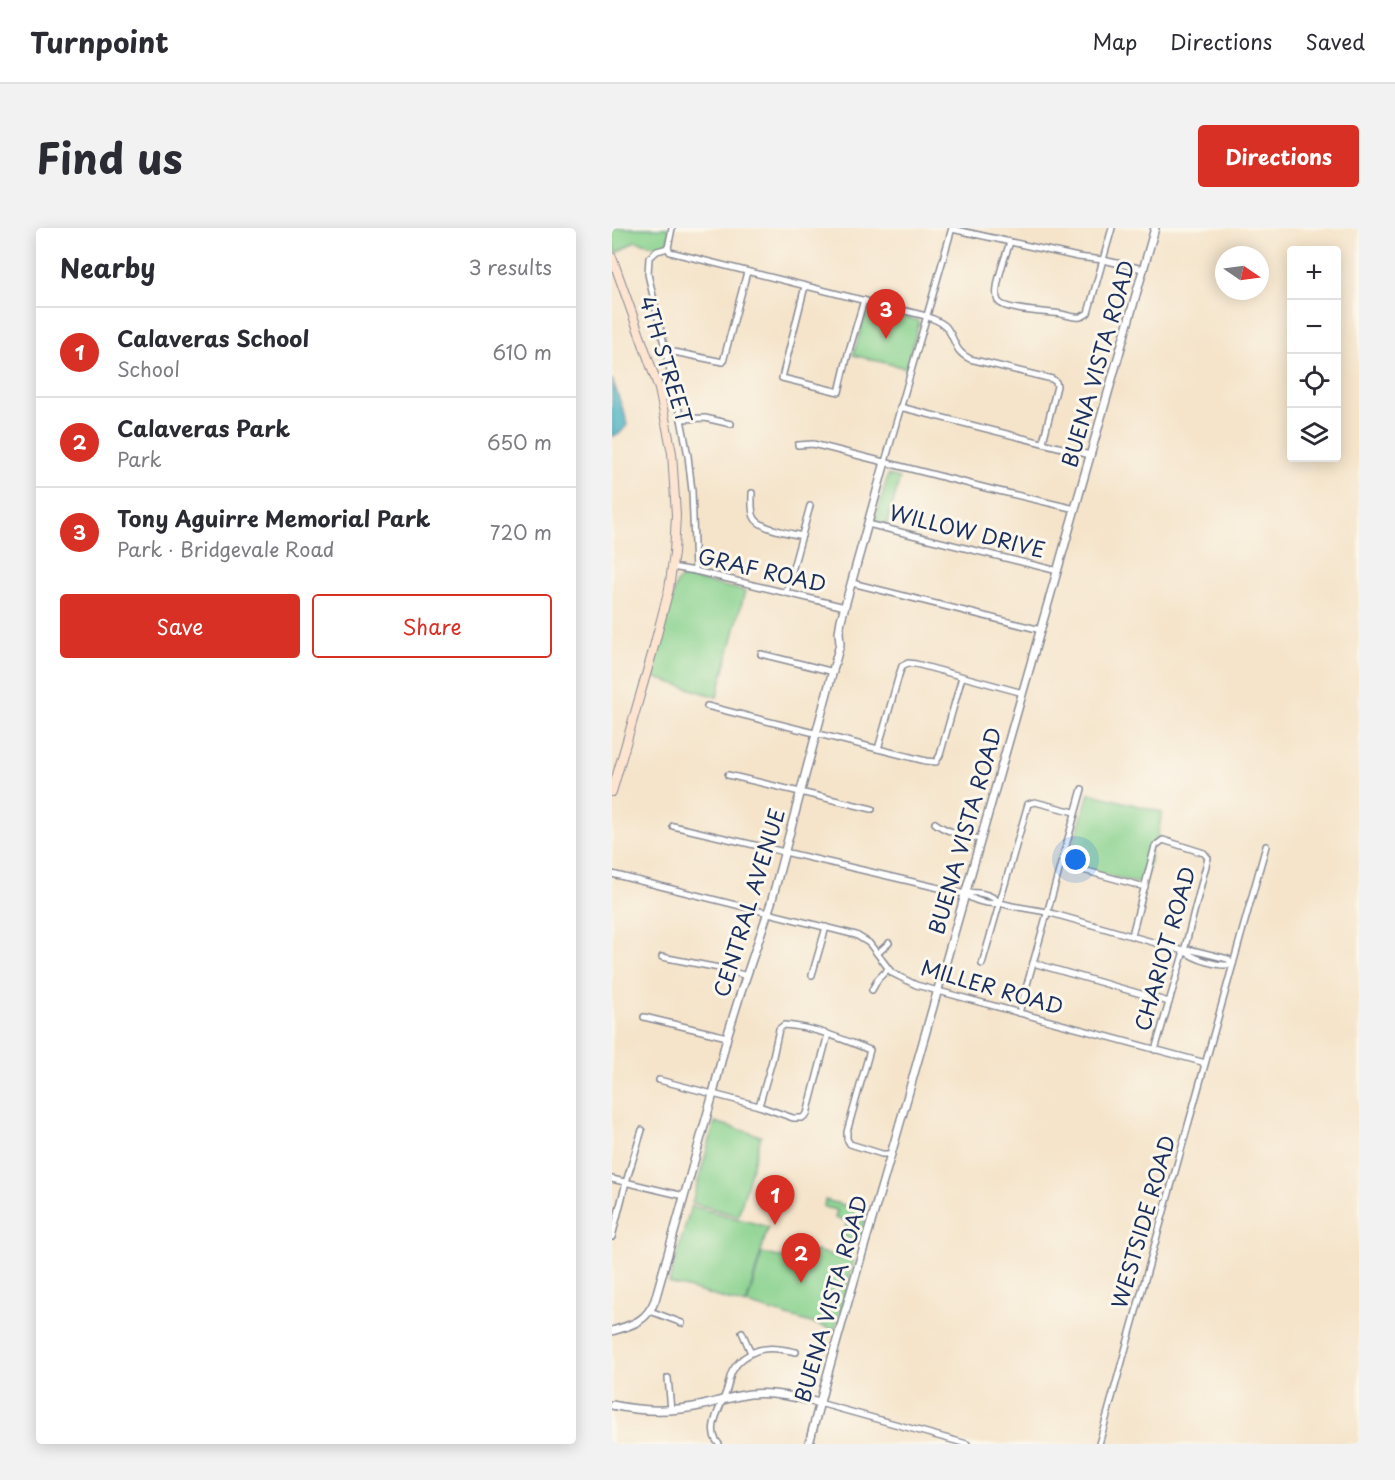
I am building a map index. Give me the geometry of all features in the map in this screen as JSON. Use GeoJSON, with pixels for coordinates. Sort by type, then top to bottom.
{"type":"FeatureCollection","features":[{"type":"Feature","properties":{"kind":"main road","name":"4TH STREET"},"geometry":{"type":"LineString","coordinates":[[612,257],[660,389],[675,475],[676,515],[669,589],[612,792]]}},
{"type":"Feature","properties":{"kind":"street"},"geometry":{"type":"LineString","coordinates":[[672,228],[668,248],[670,252],[926,316],[946,326],[962,355],[1053,380],[1058,386],[1043,442]]}},
{"type":"Feature","properties":{"kind":"street"},"geometry":{"type":"LineString","coordinates":[[885,462],[952,228],[1078,257],[1143,269]]}},
{"type":"Feature","properties":{"kind":"street"},"geometry":{"type":"LineString","coordinates":[[1010,242],[998,282],[997,295],[1002,305],[1028,311],[1078,317],[1088,313],[1090,308],[1112,228]]}},
{"type":"Feature","properties":{"kind":"street","name":"BUENA VISTA ROAD"},"geometry":{"type":"LineString","coordinates":[[809,1444],[1155,228]]}},
{"type":"Feature","properties":{"kind":"street"},"geometry":{"type":"LineString","coordinates":[[668,248],[657,251],[649,258],[648,274],[688,456],[692,490],[695,571]]}},
{"type":"Feature","properties":{"kind":"street"},"geometry":{"type":"LineString","coordinates":[[664,350],[723,362],[747,272]]}},
{"type":"Feature","properties":{"kind":"street"},"geometry":{"type":"LineString","coordinates":[[805,286],[782,378],[839,392],[864,300]]}},
{"type":"Feature","properties":{"kind":"street"},"geometry":{"type":"LineString","coordinates":[[900,407],[1090,455]]}},
{"type":"Feature","properties":{"kind":"street"},"geometry":{"type":"LineString","coordinates":[[681,419],[705,418],[731,424]]}},
{"type":"Feature","properties":{"kind":"street"},"geometry":{"type":"LineString","coordinates":[[798,446],[813,444],[1075,509]]}},
{"type":"Feature","properties":{"kind":"street","name":"CENTRAL AVENUE"},"geometry":{"type":"LineString","coordinates":[[650,1311],[713,1094],[727,1037],[767,913],[834,672],[840,644],[839,630],[885,462]]}},
{"type":"Feature","properties":{"kind":"street"},"geometry":{"type":"LineString","coordinates":[[752,493],[753,515],[758,523],[802,536]]}},
{"type":"Feature","properties":{"kind":"street"},"geometry":{"type":"LineString","coordinates":[[786,593],[810,506]]}},
{"type":"Feature","properties":{"kind":"street","name":"WILLOW DRIVE"},"geometry":{"type":"LineString","coordinates":[[868,524],[1058,571]]}},
{"type":"Feature","properties":{"kind":"street","name":"GRAF ROAD"},"geometry":{"type":"LineString","coordinates":[[672,567],[845,607]]}},
{"type":"Feature","properties":{"kind":"street"},"geometry":{"type":"LineString","coordinates":[[852,582],[1041,630]]}},
{"type":"Feature","properties":{"kind":"street"},"geometry":{"type":"LineString","coordinates":[[761,654],[834,672]]}},
{"type":"Feature","properties":{"kind":"street"},"geometry":{"type":"LineString","coordinates":[[878,749],[902,666],[908,663],[1023,693]]}},
{"type":"Feature","properties":{"kind":"street"},"geometry":{"type":"LineString","coordinates":[[707,706],[936,762],[962,677]]}},
{"type":"Feature","properties":{"kind":"street"},"geometry":{"type":"LineString","coordinates":[[728,775],[872,809]]}},
{"type":"Feature","properties":{"kind":"street"},"geometry":{"type":"LineString","coordinates":[[1019,1013],[1082,789]]}},
{"type":"Feature","properties":{"kind":"street"},"geometry":{"type":"LineString","coordinates":[[982,964],[1028,804],[1035,802],[1074,812]]}},
{"type":"Feature","properties":{"kind":"street"},"geometry":{"type":"LineString","coordinates":[[935,824],[950,832],[980,839]]}},
{"type":"Feature","properties":{"kind":"street"},"geometry":{"type":"LineString","coordinates":[[673,826],[964,894],[971,899],[992,904],[1000,903],[1047,912],[1184,951],[1192,950],[1228,959],[1233,964]]}},
{"type":"Feature","properties":{"kind":"street","name":"CHARIOT ROAD"},"geometry":{"type":"LineString","coordinates":[[1144,887],[1155,846],[1163,840],[1204,853],[1209,858],[1155,1050]]}},
{"type":"Feature","properties":{"kind":"street","name":"WESTSIDE ROAD"},"geometry":{"type":"LineString","coordinates":[[1099,1444],[1266,846]]}},
{"type":"Feature","properties":{"kind":"street"},"geometry":{"type":"LineString","coordinates":[[1061,864],[1144,887],[1132,935]]}},
{"type":"Feature","properties":{"kind":"street","name":"MILLER ROAD"},"geometry":{"type":"LineString","coordinates":[[612,874],[847,932],[869,943],[888,969],[906,981],[1202,1062],[1204,1065]]}},
{"type":"Feature","properties":{"kind":"street"},"geometry":{"type":"LineString","coordinates":[[812,975],[826,927]]}},
{"type":"Feature","properties":{"kind":"street"},"geometry":{"type":"LineString","coordinates":[[878,953],[889,943]]}},
{"type":"Feature","properties":{"kind":"street"},"geometry":{"type":"LineString","coordinates":[[662,957],[747,976]]}},
{"type":"Feature","properties":{"kind":"street"},"geometry":{"type":"LineString","coordinates":[[1033,963],[1169,1002]]}},
{"type":"Feature","properties":{"kind":"street"},"geometry":{"type":"LineString","coordinates":[[872,990],[878,979],[888,969]]}},
{"type":"Feature","properties":{"kind":"street"},"geometry":{"type":"LineString","coordinates":[[644,1017],[727,1037]]}},
{"type":"Feature","properties":{"kind":"street"},"geometry":{"type":"LineString","coordinates":[[759,1106],[779,1029],[784,1025],[802,1026],[828,1034],[870,1050],[847,1139],[850,1144],[882,1154],[890,1154]]}},
{"type":"Feature","properties":{"kind":"street"},"geometry":{"type":"LineString","coordinates":[[659,1080],[759,1106],[793,1118],[802,1118],[807,1114],[828,1034]]}},
{"type":"Feature","properties":{"kind":"street"},"geometry":{"type":"LineString","coordinates":[[612,1237],[642,1130]]}},
{"type":"Feature","properties":{"kind":"street"},"geometry":{"type":"LineString","coordinates":[[612,1179],[684,1196]]}},
{"type":"Feature","properties":{"kind":"street"},"geometry":{"type":"LineString","coordinates":[[612,1331],[634,1324],[650,1311],[682,1323]]}},
{"type":"Feature","properties":{"kind":"street"},"geometry":{"type":"LineString","coordinates":[[742,1332],[751,1353]]}},
{"type":"Feature","properties":{"kind":"street"},"geometry":{"type":"LineString","coordinates":[[719,1444],[713,1437],[713,1429],[734,1368],[751,1353],[767,1348],[796,1352]]}},
{"type":"Feature","properties":{"kind":"street"},"geometry":{"type":"LineString","coordinates":[[668,1378],[671,1410]]}},
{"type":"Feature","properties":{"kind":"street"},"geometry":{"type":"LineString","coordinates":[[612,1405],[638,1410],[671,1410],[750,1394],[782,1394],[967,1444]]}},
{"type":"Feature","properties":{"kind":"green space"},"geometry":{"type":"Polygon","coordinates":[[[612,228],[672,228],[665,248],[635,241],[616,253],[612,240],[612,228]]]}},
{"type":"Feature","properties":{"kind":"green space"},"geometry":{"type":"Polygon","coordinates":[[[871,308],[917,320],[919,323],[906,368],[853,355],[867,310],[871,308]]]}},
{"type":"Feature","properties":{"kind":"green space"},"geometry":{"type":"Polygon","coordinates":[[[888,475],[900,478],[887,524],[875,521],[888,475]]]}},
{"type":"Feature","properties":{"kind":"green space"},"geometry":{"type":"Polygon","coordinates":[[[684,577],[745,591],[717,697],[656,678],[651,672],[677,582],[684,577]]]}},
{"type":"Feature","properties":{"kind":"green space"},"geometry":{"type":"Polygon","coordinates":[[[1089,793],[1162,812],[1157,839],[1150,847],[1150,860],[1144,885],[1071,865],[1069,858],[1089,793]]]}},
{"type":"Feature","properties":{"kind":"green space"},"geometry":{"type":"Polygon","coordinates":[[[715,1122],[761,1136],[738,1216],[692,1203],[715,1122]]]}},
{"type":"Feature","properties":{"kind":"green space"},"geometry":{"type":"Polygon","coordinates":[[[825,1200],[867,1211],[859,1242],[843,1237],[847,1221],[835,1218],[837,1210],[824,1207],[825,1200]]]}},
{"type":"Feature","properties":{"kind":"green space"},"geometry":{"type":"Polygon","coordinates":[[[691,1206],[768,1227],[746,1305],[669,1283],[691,1206]]]}},
{"type":"Feature","properties":{"kind":"green space"},"geometry":{"type":"Polygon","coordinates":[[[816,1251],[854,1261],[835,1330],[747,1304],[762,1253],[794,1261],[816,1251]]]}},
{"type":"Feature","properties":{"kind":"water"},"geometry":{"type":"Polygon","coordinates":[[[612,379],[627,425],[612,437],[612,379]]]}},
{"type":"Feature","properties":{"kind":"place","name":"Tony Aguirre Memorial Park"},"geometry":{"type":"Point","coordinates":[886,339]}},
{"type":"Feature","properties":{"kind":"place","name":"Calaveras School"},"geometry":{"type":"Point","coordinates":[775,1225]}},
{"type":"Feature","properties":{"kind":"place","name":"Calaveras Park"},"geometry":{"type":"Point","coordinates":[801,1283]}}]}
